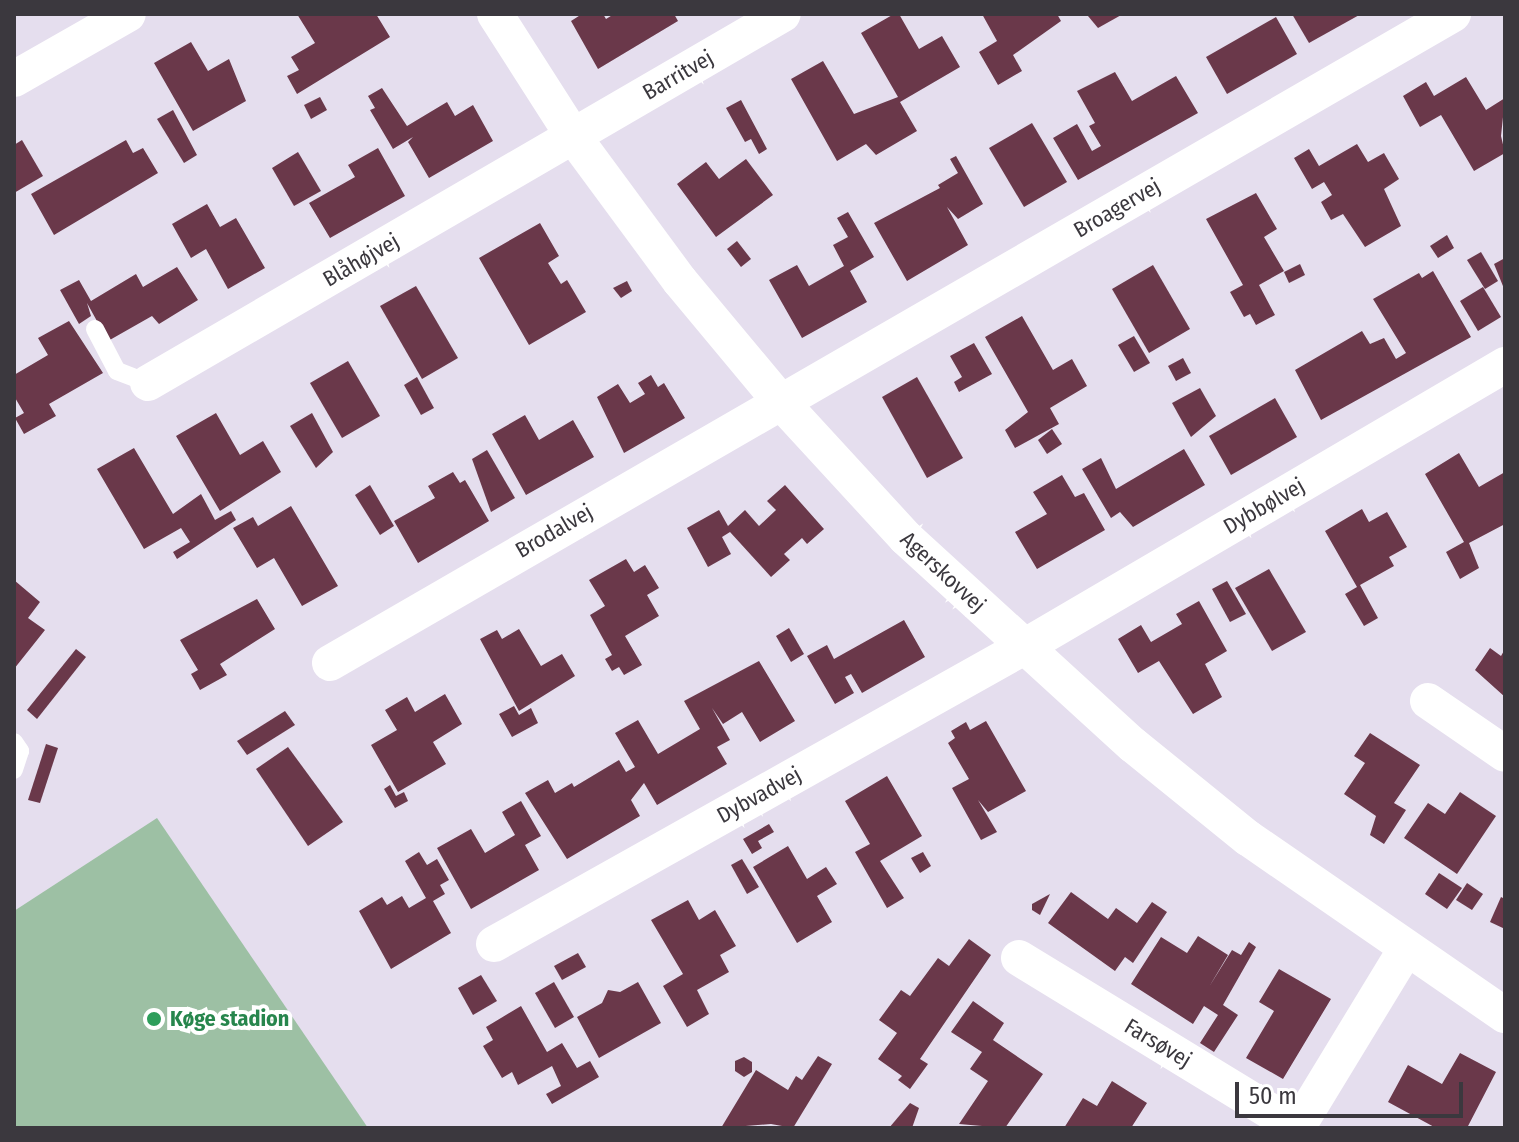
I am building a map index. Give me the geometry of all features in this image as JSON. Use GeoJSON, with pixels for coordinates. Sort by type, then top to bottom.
{"type":"FeatureCollection","features":[{"type":"Feature","properties":{"kind":"street"},"geometry":{"type":"LineString","coordinates":[[14,79],[128,14]]}},
{"type":"Feature","properties":{"kind":"street","name":"Agerskovvej"},"geometry":{"type":"LineString","coordinates":[[495,14],[573,136],[680,281],[780,401],[906,538],[1024,647],[1248,838],[1505,1015]]}},
{"type":"Feature","properties":{"kind":"street","name":"Barritvej"},"geometry":{"type":"LineString","coordinates":[[573,136],[783,14]]}},
{"type":"Feature","properties":{"kind":"street","name":"Broagervej"},"geometry":{"type":"LineString","coordinates":[[780,401],[1453,14]]}},
{"type":"Feature","properties":{"kind":"street","name":"Blåhøjvej"},"geometry":{"type":"LineString","coordinates":[[148,383],[573,136]]}},
{"type":"Feature","properties":{"kind":"street","name":"Dybbølvej"},"geometry":{"type":"LineString","coordinates":[[1024,647],[1505,365]]}},
{"type":"Feature","properties":{"kind":"street","name":"Brodalvej"},"geometry":{"type":"LineString","coordinates":[[330,663],[780,401]]}},
{"type":"Feature","properties":{"kind":"street","name":"Dybvadvej"},"geometry":{"type":"LineString","coordinates":[[494,944],[1024,647]]}},
{"type":"Feature","properties":{"kind":"street"},"geometry":{"type":"LineString","coordinates":[[1428,701],[1505,754]]}},
{"type":"Feature","properties":{"kind":"street"},"geometry":{"type":"LineString","coordinates":[[1297,1128],[1406,949]]}},
{"type":"Feature","properties":{"kind":"street","name":"Farsøvej"},"geometry":{"type":"LineString","coordinates":[[1019,958],[1297,1128]]}},
{"type":"Feature","properties":{"kind":"lane"},"geometry":{"type":"LineString","coordinates":[[95,329],[117,371],[148,383]]}},
{"type":"Feature","properties":{"kind":"lane"},"geometry":{"type":"LineString","coordinates":[[14,742],[20,751],[14,770]]}},
{"type":"Feature","properties":{"kind":"green space","name":"Køge stadion"},"geometry":{"type":"Polygon","coordinates":[[[157,818],[368,1128],[14,1128],[14,911],[157,818]]]}},
{"type":"Feature","properties":{"kind":"building"},"geometry":{"type":"Polygon","coordinates":[[[297,14],[376,14],[390,37],[297,94],[287,76],[299,70],[291,57],[315,43],[297,14]]]}},
{"type":"Feature","properties":{"kind":"building"},"geometry":{"type":"Polygon","coordinates":[[[582,14],[603,14],[606,19],[614,14],[674,14],[678,21],[598,69],[571,21],[582,14]]]}},
{"type":"Feature","properties":{"kind":"building"},"geometry":{"type":"Polygon","coordinates":[[[899,14],[919,49],[942,36],[960,67],[900,102],[917,131],[876,155],[866,144],[837,161],[791,79],[823,61],[854,114],[898,97],[861,33],[899,14]]]}},
{"type":"Feature","properties":{"kind":"building"},"geometry":{"type":"Polygon","coordinates":[[[982,14],[1057,14],[1061,21],[1013,55],[1022,71],[998,85],[979,52],[997,41],[982,14]]]}},
{"type":"Feature","properties":{"kind":"building"},"geometry":{"type":"Polygon","coordinates":[[[1123,14],[1098,28],[1088,16],[1123,14]]]}},
{"type":"Feature","properties":{"kind":"building"},"geometry":{"type":"Polygon","coordinates":[[[1292,14],[1361,14],[1309,43],[1292,14]]]}},
{"type":"Feature","properties":{"kind":"building"},"geometry":{"type":"Polygon","coordinates":[[[1276,17],[1297,54],[1227,94],[1206,57],[1276,17]]]}},
{"type":"Feature","properties":{"kind":"building"},"geometry":{"type":"Polygon","coordinates":[[[191,42],[208,71],[229,59],[246,101],[193,131],[154,63],[191,42]]]}},
{"type":"Feature","properties":{"kind":"building"},"geometry":{"type":"Polygon","coordinates":[[[1115,72],[1132,101],[1176,76],[1198,113],[1078,180],[1053,138],[1077,124],[1092,151],[1101,146],[1089,126],[1095,123],[1077,91],[1115,72]]]}},
{"type":"Feature","properties":{"kind":"building"},"geometry":{"type":"Polygon","coordinates":[[[1466,77],[1486,110],[1505,98],[1501,136],[1505,153],[1474,171],[1441,115],[1420,127],[1403,96],[1426,82],[1434,96],[1466,77]]]}},
{"type":"Feature","properties":{"kind":"building"},"geometry":{"type":"Polygon","coordinates":[[[382,88],[407,126],[447,102],[455,116],[473,105],[493,141],[429,178],[408,142],[413,137],[393,149],[370,110],[375,108],[368,96],[382,88]]]}},
{"type":"Feature","properties":{"kind":"building"},"geometry":{"type":"Polygon","coordinates":[[[320,97],[327,110],[311,119],[304,105],[320,97]]]}},
{"type":"Feature","properties":{"kind":"building"},"geometry":{"type":"Polygon","coordinates":[[[741,100],[767,149],[759,154],[751,139],[745,142],[726,108],[741,100]]]}},
{"type":"Feature","properties":{"kind":"building"},"geometry":{"type":"Polygon","coordinates":[[[173,110],[197,155],[184,163],[157,119],[173,110]]]}},
{"type":"Feature","properties":{"kind":"building"},"geometry":{"type":"Polygon","coordinates":[[[1032,123],[1067,182],[1024,207],[989,148],[1032,123]]]}},
{"type":"Feature","properties":{"kind":"building"},"geometry":{"type":"Polygon","coordinates":[[[22,140],[43,176],[14,193],[14,145],[22,140]]]}},
{"type":"Feature","properties":{"kind":"building"},"geometry":{"type":"Polygon","coordinates":[[[126,140],[133,153],[143,148],[158,173],[54,235],[31,194],[126,140]]]}},
{"type":"Feature","properties":{"kind":"building"},"geometry":{"type":"Polygon","coordinates":[[[1357,144],[1368,162],[1384,153],[1399,179],[1384,189],[1401,226],[1365,247],[1343,214],[1331,220],[1321,202],[1332,195],[1324,182],[1312,189],[1294,158],[1309,149],[1319,166],[1357,144]]]}},
{"type":"Feature","properties":{"kind":"building"},"geometry":{"type":"Polygon","coordinates":[[[378,148],[405,196],[330,238],[309,203],[355,177],[348,165],[378,148]]]}},
{"type":"Feature","properties":{"kind":"building"},"geometry":{"type":"Polygon","coordinates":[[[298,152],[321,191],[294,206],[272,168],[298,152]]]}},
{"type":"Feature","properties":{"kind":"building"},"geometry":{"type":"Polygon","coordinates":[[[956,156],[983,204],[958,219],[947,207],[968,245],[907,281],[874,223],[940,188],[938,185],[958,173],[950,159],[956,156]]]}},
{"type":"Feature","properties":{"kind":"building"},"geometry":{"type":"Polygon","coordinates":[[[746,159],[773,195],[716,237],[677,184],[706,162],[719,179],[746,159]]]}},
{"type":"Feature","properties":{"kind":"building"},"geometry":{"type":"Polygon","coordinates":[[[1256,193],[1277,229],[1264,237],[1284,271],[1259,285],[1275,315],[1256,325],[1250,314],[1244,317],[1230,292],[1243,285],[1206,219],[1256,193]]]}},
{"type":"Feature","properties":{"kind":"building"},"geometry":{"type":"Polygon","coordinates":[[[207,204],[220,227],[236,218],[265,268],[228,289],[206,249],[191,258],[172,224],[207,204]]]}},
{"type":"Feature","properties":{"kind":"building"},"geometry":{"type":"Polygon","coordinates":[[[848,212],[874,257],[850,271],[867,302],[802,338],[769,280],[797,265],[809,286],[844,266],[833,245],[848,237],[837,218],[848,212]]]}},
{"type":"Feature","properties":{"kind":"building"},"geometry":{"type":"Polygon","coordinates":[[[540,223],[559,256],[548,263],[561,284],[567,280],[586,312],[529,345],[479,258],[540,223]]]}},
{"type":"Feature","properties":{"kind":"building"},"geometry":{"type":"Polygon","coordinates":[[[1447,235],[1454,248],[1438,258],[1430,246],[1447,235]]]}},
{"type":"Feature","properties":{"kind":"building"},"geometry":{"type":"Polygon","coordinates":[[[737,241],[751,259],[741,267],[727,249],[737,241]]]}},
{"type":"Feature","properties":{"kind":"building"},"geometry":{"type":"Polygon","coordinates":[[[1481,252],[1498,281],[1485,289],[1467,260],[1481,252]]]}},
{"type":"Feature","properties":{"kind":"building"},"geometry":{"type":"Polygon","coordinates":[[[1505,258],[1505,291],[1494,264],[1505,258]]]}},
{"type":"Feature","properties":{"kind":"building"},"geometry":{"type":"Polygon","coordinates":[[[1300,264],[1305,275],[1289,283],[1284,272],[1300,264]]]}},
{"type":"Feature","properties":{"kind":"building"},"geometry":{"type":"Polygon","coordinates":[[[1153,265],[1190,329],[1149,353],[1112,289],[1153,265]]]}},
{"type":"Feature","properties":{"kind":"building"},"geometry":{"type":"Polygon","coordinates":[[[177,267],[198,300],[159,324],[152,316],[108,341],[87,303],[91,316],[79,324],[60,290],[79,280],[91,301],[136,274],[143,287],[177,267]]]}},
{"type":"Feature","properties":{"kind":"building"},"geometry":{"type":"Polygon","coordinates":[[[1433,271],[1471,337],[1321,420],[1295,370],[1362,331],[1370,344],[1384,338],[1396,359],[1406,353],[1373,299],[1419,273],[1422,278],[1433,271]]]}},
{"type":"Feature","properties":{"kind":"building"},"geometry":{"type":"Polygon","coordinates":[[[627,281],[632,291],[621,298],[613,288],[627,281]]]}},
{"type":"Feature","properties":{"kind":"building"},"geometry":{"type":"Polygon","coordinates":[[[416,286],[458,358],[422,379],[380,306],[416,286]]]}},
{"type":"Feature","properties":{"kind":"building"},"geometry":{"type":"Polygon","coordinates":[[[1483,287],[1501,317],[1478,331],[1460,301],[1483,287]]]}},
{"type":"Feature","properties":{"kind":"building"},"geometry":{"type":"Polygon","coordinates":[[[1022,316],[1053,370],[1072,359],[1087,386],[1050,408],[1059,424],[1015,448],[1005,430],[1028,412],[985,337],[1022,316]]]}},
{"type":"Feature","properties":{"kind":"building"},"geometry":{"type":"Polygon","coordinates":[[[69,321],[103,373],[49,404],[56,416],[24,434],[15,418],[24,413],[14,396],[14,375],[48,355],[38,338],[69,321]]]}},
{"type":"Feature","properties":{"kind":"building"},"geometry":{"type":"Polygon","coordinates":[[[1134,336],[1150,363],[1134,372],[1118,345],[1134,336]]]}},
{"type":"Feature","properties":{"kind":"building"},"geometry":{"type":"Polygon","coordinates":[[[974,343],[992,374],[959,392],[954,382],[962,377],[950,356],[974,343]]]}},
{"type":"Feature","properties":{"kind":"building"},"geometry":{"type":"Polygon","coordinates":[[[1183,358],[1191,373],[1176,381],[1168,366],[1183,358]]]}},
{"type":"Feature","properties":{"kind":"building"},"geometry":{"type":"Polygon","coordinates":[[[348,361],[380,416],[342,438],[310,383],[348,361]]]}},
{"type":"Feature","properties":{"kind":"building"},"geometry":{"type":"Polygon","coordinates":[[[651,375],[658,387],[664,383],[685,418],[624,453],[597,397],[618,384],[630,403],[645,394],[638,383],[651,375]]]}},
{"type":"Feature","properties":{"kind":"building"},"geometry":{"type":"Polygon","coordinates":[[[417,377],[434,408],[421,415],[404,385],[417,377]]]}},
{"type":"Feature","properties":{"kind":"building"},"geometry":{"type":"Polygon","coordinates":[[[917,377],[963,458],[927,478],[882,397],[917,377]]]}},
{"type":"Feature","properties":{"kind":"building"},"geometry":{"type":"Polygon","coordinates":[[[1200,388],[1216,416],[1191,437],[1172,403],[1200,388]]]}},
{"type":"Feature","properties":{"kind":"building"},"geometry":{"type":"Polygon","coordinates":[[[1275,398],[1297,437],[1231,475],[1209,436],[1275,398]]]}},
{"type":"Feature","properties":{"kind":"building"},"geometry":{"type":"Polygon","coordinates":[[[216,413],[240,455],[263,441],[281,472],[220,511],[176,436],[216,413]]]}},
{"type":"Feature","properties":{"kind":"building"},"geometry":{"type":"Polygon","coordinates":[[[312,413],[333,452],[316,468],[290,426],[312,413]]]}},
{"type":"Feature","properties":{"kind":"building"},"geometry":{"type":"Polygon","coordinates":[[[525,415],[539,440],[573,420],[594,457],[526,495],[492,434],[525,415]]]}},
{"type":"Feature","properties":{"kind":"building"},"geometry":{"type":"Polygon","coordinates":[[[1052,429],[1062,444],[1047,454],[1038,440],[1052,429]]]}},
{"type":"Feature","properties":{"kind":"building"},"geometry":{"type":"Polygon","coordinates":[[[134,448],[173,514],[201,494],[215,520],[231,511],[236,520],[177,559],[173,552],[190,542],[181,528],[144,549],[97,469],[134,448]]]}},
{"type":"Feature","properties":{"kind":"building"},"geometry":{"type":"Polygon","coordinates":[[[1184,449],[1205,485],[1133,527],[1120,512],[1111,518],[1082,469],[1101,458],[1116,489],[1184,449]]]}},
{"type":"Feature","properties":{"kind":"building"},"geometry":{"type":"Polygon","coordinates":[[[487,450],[515,498],[491,512],[472,459],[487,450]]]}},
{"type":"Feature","properties":{"kind":"building"},"geometry":{"type":"Polygon","coordinates":[[[1459,453],[1479,487],[1505,472],[1505,524],[1469,543],[1479,568],[1460,579],[1446,552],[1464,542],[1425,474],[1459,453]]]}},
{"type":"Feature","properties":{"kind":"building"},"geometry":{"type":"Polygon","coordinates":[[[453,472],[460,483],[465,480],[489,521],[418,563],[394,521],[435,498],[428,486],[453,472]]]}},
{"type":"Feature","properties":{"kind":"building"},"geometry":{"type":"Polygon","coordinates":[[[1062,475],[1075,497],[1084,493],[1105,530],[1037,569],[1015,532],[1047,514],[1033,492],[1062,475]]]}},
{"type":"Feature","properties":{"kind":"building"},"geometry":{"type":"Polygon","coordinates":[[[370,485],[394,526],[380,535],[355,495],[370,485]]]}},
{"type":"Feature","properties":{"kind":"building"},"geometry":{"type":"Polygon","coordinates":[[[785,485],[824,529],[807,544],[802,538],[784,554],[790,560],[771,577],[730,532],[722,537],[731,554],[708,567],[687,528],[719,510],[728,526],[745,510],[759,526],[776,510],[767,501],[785,485]]]}},
{"type":"Feature","properties":{"kind":"building"},"geometry":{"type":"Polygon","coordinates":[[[291,506],[338,586],[302,606],[274,558],[257,568],[233,528],[253,517],[258,526],[291,506]]]}},
{"type":"Feature","properties":{"kind":"building"},"geometry":{"type":"Polygon","coordinates":[[[1362,509],[1369,522],[1387,512],[1407,547],[1389,557],[1394,566],[1360,585],[1378,618],[1364,626],[1345,594],[1357,587],[1325,531],[1362,509]]]}},
{"type":"Feature","properties":{"kind":"building"},"geometry":{"type":"Polygon","coordinates":[[[626,559],[634,572],[645,565],[659,588],[647,595],[659,616],[625,636],[642,665],[624,675],[619,667],[612,671],[605,659],[612,655],[590,615],[605,606],[589,580],[626,559]]]}},
{"type":"Feature","properties":{"kind":"building"},"geometry":{"type":"Polygon","coordinates":[[[1269,569],[1306,632],[1272,651],[1235,588],[1269,569]]]}},
{"type":"Feature","properties":{"kind":"building"},"geometry":{"type":"Polygon","coordinates":[[[14,580],[40,602],[28,618],[45,630],[14,669],[14,580]]]}},
{"type":"Feature","properties":{"kind":"building"},"geometry":{"type":"Polygon","coordinates":[[[1227,581],[1246,614],[1230,622],[1212,589],[1227,581]]]}},
{"type":"Feature","properties":{"kind":"building"},"geometry":{"type":"Polygon","coordinates":[[[257,599],[275,629],[220,664],[227,675],[200,690],[191,674],[198,670],[180,640],[257,599]]]}},
{"type":"Feature","properties":{"kind":"building"},"geometry":{"type":"Polygon","coordinates":[[[1199,601],[1227,651],[1205,664],[1222,697],[1193,714],[1159,661],[1138,673],[1118,639],[1141,625],[1151,642],[1182,624],[1176,614],[1199,601]]]}},
{"type":"Feature","properties":{"kind":"building"},"geometry":{"type":"Polygon","coordinates":[[[904,620],[925,657],[862,693],[851,674],[845,677],[854,693],[835,704],[807,656],[827,645],[834,659],[904,620]]]}},
{"type":"Feature","properties":{"kind":"building"},"geometry":{"type":"Polygon","coordinates":[[[789,628],[804,654],[791,662],[776,636],[789,628]]]}},
{"type":"Feature","properties":{"kind":"building"},"geometry":{"type":"Polygon","coordinates":[[[519,629],[541,666],[562,654],[575,676],[519,711],[480,639],[497,630],[502,639],[519,629]]]}},
{"type":"Feature","properties":{"kind":"building"},"geometry":{"type":"Polygon","coordinates":[[[1490,648],[1501,656],[1505,649],[1505,697],[1475,670],[1490,648]]]}},
{"type":"Feature","properties":{"kind":"building"},"geometry":{"type":"Polygon","coordinates":[[[76,649],[86,657],[37,719],[27,710],[76,649]]]}},
{"type":"Feature","properties":{"kind":"building"},"geometry":{"type":"Polygon","coordinates":[[[759,661],[795,721],[760,742],[742,712],[723,724],[712,708],[730,740],[717,747],[727,764],[657,805],[644,783],[631,800],[640,816],[567,859],[525,793],[548,780],[555,793],[572,783],[574,787],[619,760],[626,772],[635,767],[615,733],[638,720],[658,754],[700,729],[684,701],[759,661]]]}},
{"type":"Feature","properties":{"kind":"building"},"geometry":{"type":"Polygon","coordinates":[[[445,694],[462,724],[433,742],[446,764],[398,792],[371,745],[397,730],[385,710],[407,697],[415,712],[445,694]]]}},
{"type":"Feature","properties":{"kind":"building"},"geometry":{"type":"Polygon","coordinates":[[[514,706],[519,715],[531,708],[538,723],[512,737],[499,714],[514,706]]]}},
{"type":"Feature","properties":{"kind":"building"},"geometry":{"type":"Polygon","coordinates":[[[285,711],[295,725],[247,755],[237,741],[285,711]]]}},
{"type":"Feature","properties":{"kind":"building"},"geometry":{"type":"Polygon","coordinates":[[[986,721],[1026,791],[988,812],[978,800],[997,832],[981,840],[952,788],[969,779],[948,743],[955,738],[951,731],[966,722],[970,730],[986,721]]]}},
{"type":"Feature","properties":{"kind":"building"},"geometry":{"type":"Polygon","coordinates":[[[1370,733],[1420,765],[1394,803],[1406,810],[1384,844],[1370,835],[1376,816],[1344,794],[1365,763],[1354,756],[1370,733]]]}},
{"type":"Feature","properties":{"kind":"building"},"geometry":{"type":"Polygon","coordinates":[[[46,744],[58,748],[40,803],[28,800],[46,744]]]}},
{"type":"Feature","properties":{"kind":"building"},"geometry":{"type":"Polygon","coordinates":[[[288,747],[343,822],[308,846],[256,769],[288,747]]]}},
{"type":"Feature","properties":{"kind":"building"},"geometry":{"type":"Polygon","coordinates":[[[887,776],[922,836],[880,861],[904,898],[887,908],[855,852],[870,844],[845,801],[887,776]]]}},
{"type":"Feature","properties":{"kind":"building"},"geometry":{"type":"Polygon","coordinates":[[[390,785],[396,796],[404,792],[408,801],[395,808],[384,789],[390,785]]]}},
{"type":"Feature","properties":{"kind":"building"},"geometry":{"type":"Polygon","coordinates":[[[1460,792],[1496,816],[1457,874],[1404,838],[1428,803],[1445,814],[1460,792]]]}},
{"type":"Feature","properties":{"kind":"building"},"geometry":{"type":"Polygon","coordinates":[[[521,801],[541,836],[525,845],[539,870],[471,909],[437,848],[471,829],[485,853],[515,835],[502,812],[521,801]]]}},
{"type":"Feature","properties":{"kind":"building"},"geometry":{"type":"Polygon","coordinates":[[[769,824],[774,832],[758,841],[762,848],[752,854],[743,839],[769,824]]]}},
{"type":"Feature","properties":{"kind":"building"},"geometry":{"type":"Polygon","coordinates":[[[788,846],[807,879],[826,867],[837,884],[817,896],[832,922],[797,943],[753,867],[788,846]]]}},
{"type":"Feature","properties":{"kind":"building"},"geometry":{"type":"Polygon","coordinates":[[[419,852],[427,865],[437,859],[449,880],[440,885],[445,894],[433,901],[451,933],[391,969],[359,911],[382,897],[387,905],[402,896],[409,908],[426,898],[405,861],[419,852]]]}},
{"type":"Feature","properties":{"kind":"building"},"geometry":{"type":"Polygon","coordinates":[[[923,852],[931,866],[920,873],[911,858],[923,852]]]}},
{"type":"Feature","properties":{"kind":"building"},"geometry":{"type":"Polygon","coordinates":[[[742,859],[759,887],[747,894],[731,865],[742,859]]]}},
{"type":"Feature","properties":{"kind":"building"},"geometry":{"type":"Polygon","coordinates":[[[1439,873],[1462,888],[1447,909],[1425,894],[1439,873]]]}},
{"type":"Feature","properties":{"kind":"building"},"geometry":{"type":"Polygon","coordinates":[[[1467,883],[1483,894],[1472,910],[1456,900],[1467,883]]]}},
{"type":"Feature","properties":{"kind":"building"},"geometry":{"type":"Polygon","coordinates":[[[1071,892],[1108,919],[1116,908],[1137,923],[1152,902],[1167,912],[1133,963],[1125,957],[1115,971],[1048,923],[1071,892]]]}},
{"type":"Feature","properties":{"kind":"building"},"geometry":{"type":"Polygon","coordinates":[[[1050,894],[1040,915],[1032,910],[1032,904],[1050,894]]]}},
{"type":"Feature","properties":{"kind":"building"},"geometry":{"type":"Polygon","coordinates":[[[1501,897],[1505,899],[1505,929],[1490,922],[1501,897]]]}},
{"type":"Feature","properties":{"kind":"building"},"geometry":{"type":"Polygon","coordinates":[[[688,900],[699,920],[715,910],[736,946],[720,955],[729,972],[697,990],[709,1014],[687,1027],[663,986],[683,974],[651,920],[688,900]]]}},
{"type":"Feature","properties":{"kind":"building"},"geometry":{"type":"Polygon","coordinates":[[[1198,936],[1228,955],[1209,987],[1232,950],[1241,955],[1249,942],[1256,947],[1223,1005],[1238,1015],[1214,1052],[1200,1043],[1218,1015],[1204,1006],[1193,1024],[1131,984],[1161,937],[1187,953],[1198,936]]]}},
{"type":"Feature","properties":{"kind":"building"},"geometry":{"type":"Polygon","coordinates":[[[969,939],[991,955],[920,1059],[928,1064],[910,1089],[898,1080],[902,1076],[878,1059],[897,1033],[879,1020],[901,990],[910,996],[938,958],[949,966],[969,939]]]}},
{"type":"Feature","properties":{"kind":"building"},"geometry":{"type":"Polygon","coordinates":[[[578,953],[586,967],[562,980],[554,966],[578,953]]]}},
{"type":"Feature","properties":{"kind":"building"},"geometry":{"type":"Polygon","coordinates":[[[1279,969],[1331,999],[1283,1079],[1246,1058],[1274,1011],[1259,1002],[1279,969]]]}},
{"type":"Feature","properties":{"kind":"building"},"geometry":{"type":"Polygon","coordinates":[[[481,975],[497,1001],[473,1015],[458,988],[481,975]]]}},
{"type":"Feature","properties":{"kind":"building"},"geometry":{"type":"Polygon","coordinates":[[[554,982],[574,1017],[555,1028],[535,993],[554,982]]]}},
{"type":"Feature","properties":{"kind":"building"},"geometry":{"type":"Polygon","coordinates":[[[638,982],[661,1023],[599,1058],[577,1017],[602,1003],[608,990],[620,992],[638,982]]]}},
{"type":"Feature","properties":{"kind":"building"},"geometry":{"type":"Polygon","coordinates":[[[973,1001],[1004,1023],[993,1040],[1043,1074],[1005,1128],[959,1124],[988,1081],[970,1069],[982,1052],[951,1032],[973,1001]]]}},
{"type":"Feature","properties":{"kind":"building"},"geometry":{"type":"Polygon","coordinates":[[[521,1006],[547,1052],[562,1043],[577,1068],[590,1061],[599,1077],[552,1104],[546,1094],[561,1086],[552,1066],[518,1085],[512,1072],[502,1078],[483,1046],[493,1040],[486,1027],[521,1006]]]}},
{"type":"Feature","properties":{"kind":"building"},"geometry":{"type":"Polygon","coordinates":[[[1460,1053],[1496,1072],[1467,1128],[1436,1128],[1388,1102],[1408,1065],[1442,1084],[1460,1053]]]}},
{"type":"Feature","properties":{"kind":"building"},"geometry":{"type":"Polygon","coordinates":[[[818,1056],[832,1064],[793,1128],[771,1124],[721,1128],[756,1070],[788,1090],[796,1076],[802,1080],[818,1056]]]}},
{"type":"Feature","properties":{"kind":"building"},"geometry":{"type":"Polygon","coordinates":[[[744,1057],[752,1062],[752,1072],[744,1077],[735,1071],[735,1061],[744,1057]]]}},
{"type":"Feature","properties":{"kind":"building"},"geometry":{"type":"Polygon","coordinates":[[[1112,1081],[1147,1103],[1131,1128],[1064,1128],[1083,1098],[1097,1106],[1112,1081]]]}},
{"type":"Feature","properties":{"kind":"building"},"geometry":{"type":"Polygon","coordinates":[[[910,1103],[919,1108],[912,1128],[889,1128],[910,1103]]]}},
{"type":"Feature","properties":{"kind":"place","name":"Køge stadion"},"geometry":{"type":"Point","coordinates":[154,1019]}}]}
